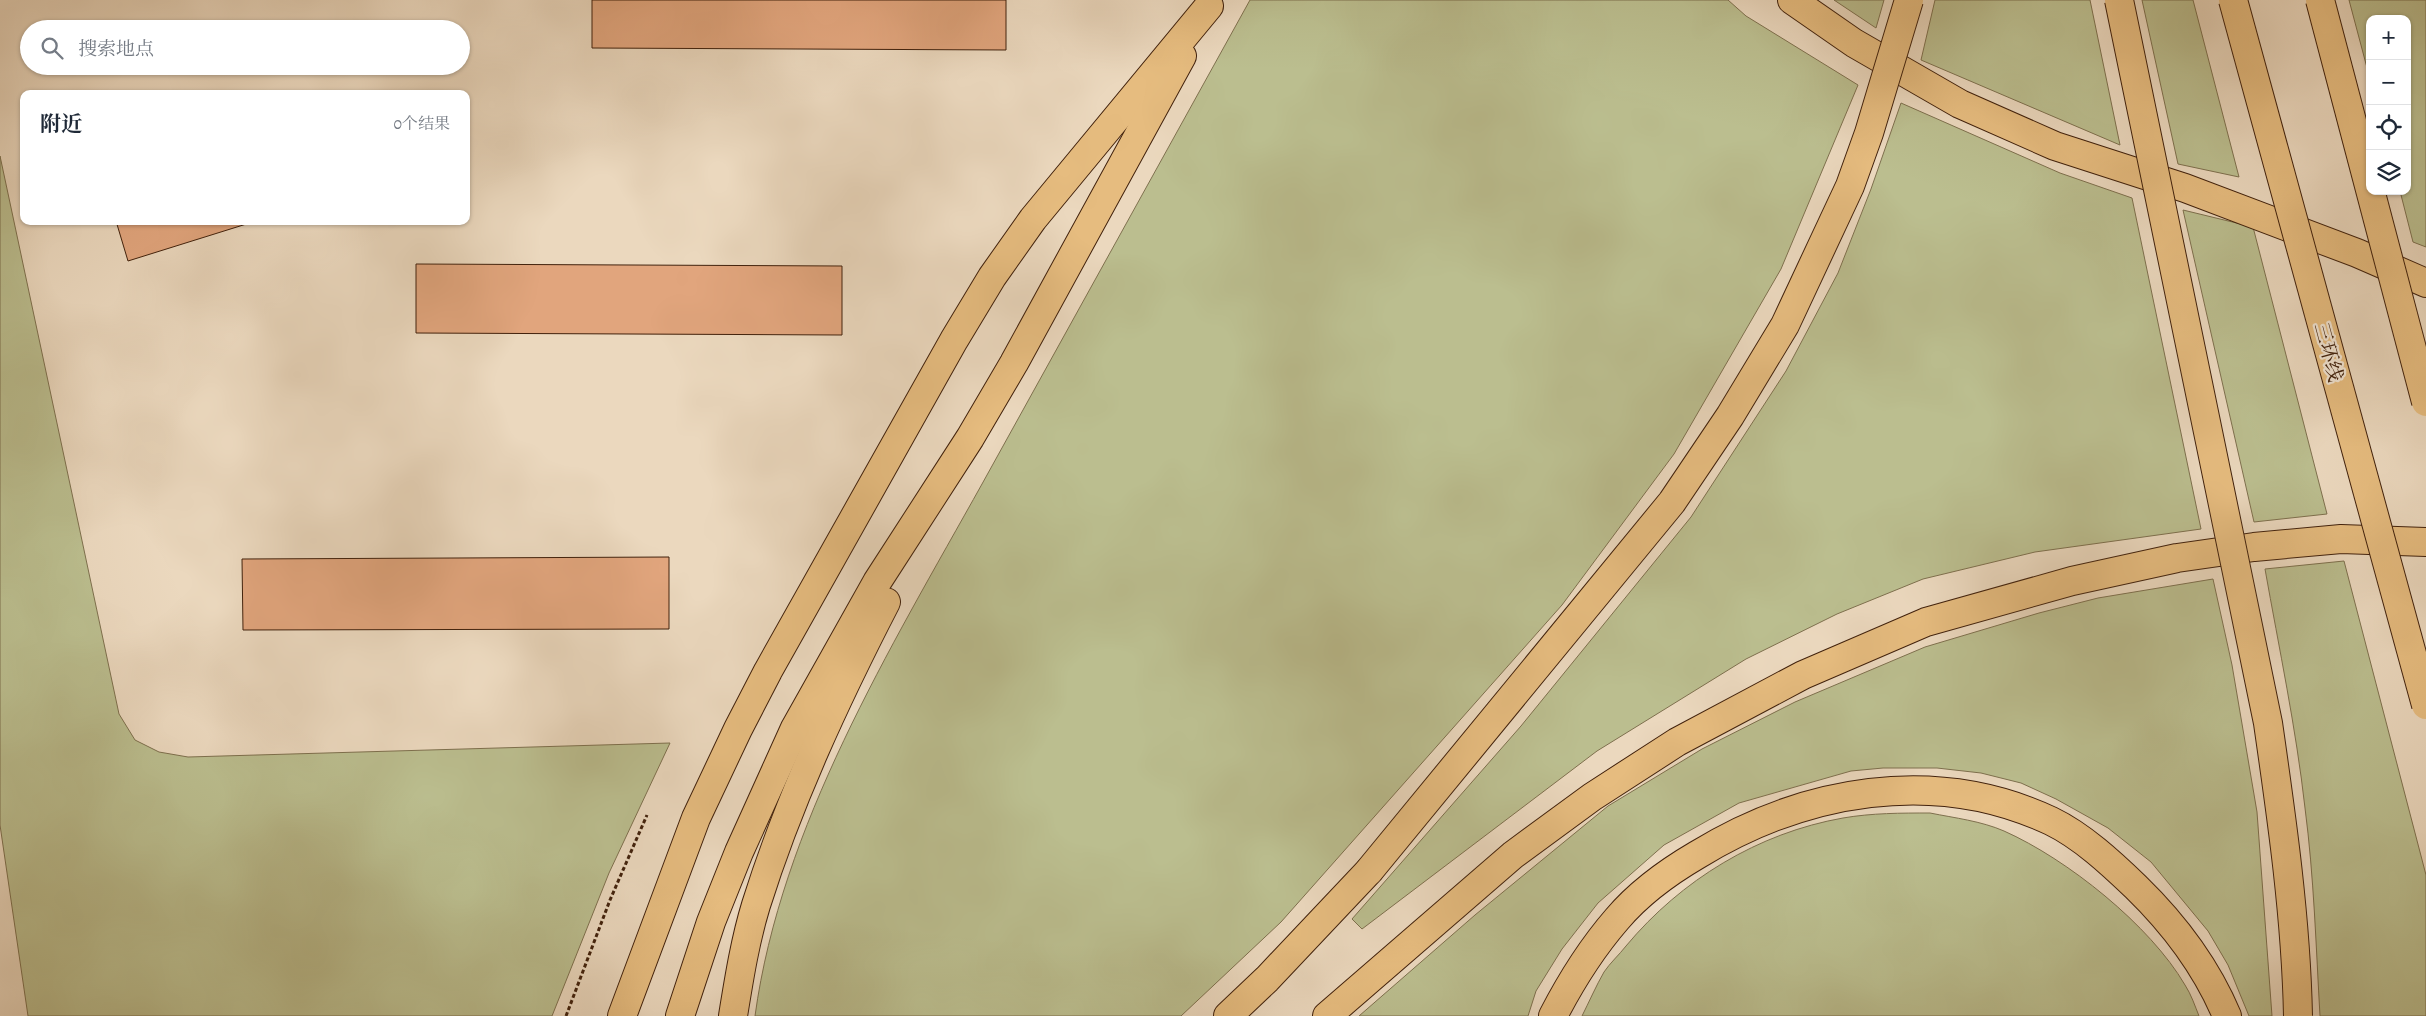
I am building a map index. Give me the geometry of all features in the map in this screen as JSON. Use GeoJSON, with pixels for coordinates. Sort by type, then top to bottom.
{"type":"FeatureCollection","features":[{"type":"Feature","properties":{"kind":"highway"},"geometry":{"type":"LineString","coordinates":[[1792,0],[1854,43],[1960,104],[2055,146],[2185,188],[2358,253],[2426,283]]}},
{"type":"Feature","properties":{"kind":"highway"},"geometry":{"type":"LineString","coordinates":[[1228,1016],[1267,979],[1369,871],[1672,502],[1730,416],[1785,325],[1850,186],[1869,133],[1909,0]]}},
{"type":"Feature","properties":{"kind":"highway"},"geometry":{"type":"LineString","coordinates":[[2119,0],[2268,723],[2285,838],[2297,980],[2298,1016]]}},
{"type":"Feature","properties":{"kind":"highway","name":"三环线"},"geometry":{"type":"LineString","coordinates":[[2233,0],[2426,705]]}},
{"type":"Feature","properties":{"kind":"highway"},"geometry":{"type":"LineString","coordinates":[[2320,0],[2426,402]]}},
{"type":"Feature","properties":{"kind":"highway"},"geometry":{"type":"LineString","coordinates":[[622,1016],[696,818],[768,671],[902,431],[992,277],[1033,219],[1211,3]]}},
{"type":"Feature","properties":{"kind":"highway"},"geometry":{"type":"LineString","coordinates":[[733,1016],[744,955],[756,906],[798,790],[873,628],[970,438],[1116,179],[1211,3]]}},
{"type":"Feature","properties":{"kind":"highway"},"geometry":{"type":"LineString","coordinates":[[680,1016],[695,967],[739,852],[794,728],[877,582],[970,438]]}},
{"type":"Feature","properties":{"kind":"highway"},"geometry":{"type":"LineString","coordinates":[[1327,1016],[1513,855],[1592,797],[1677,742],[1811,672],[1926,622],[2072,580],[2176,558],[2254,547],[2340,539],[2426,542]]}},
{"type":"Feature","properties":{"kind":"highway"},"geometry":{"type":"LineString","coordinates":[[1553,1016],[1588,954],[1618,917],[1650,888],[1680,865],[1732,833],[1792,809],[1834,797],[1882,791],[1968,795],[2011,806],[2052,822],[2080,840],[2122,874],[2158,908],[2194,955],[2209,979],[2227,1016]]}},
{"type":"Feature","properties":{"kind":"path"},"geometry":{"type":"LineString","coordinates":[[566,1016],[610,900],[647,815]]}},
{"type":"Feature","properties":{"kind":"green space"},"geometry":{"type":"Polygon","coordinates":[[[1250,0],[1728,0],[1746,16],[1858,85],[1781,269],[1674,454],[1562,605],[1281,922],[1181,1016],[755,1016],[768,945],[788,876],[814,808],[844,741],[911,610],[1250,0]]]}},
{"type":"Feature","properties":{"kind":"green space"},"geometry":{"type":"Polygon","coordinates":[[[1834,0],[1884,0],[1876,28],[1834,0]]]}},
{"type":"Feature","properties":{"kind":"green space"},"geometry":{"type":"Polygon","coordinates":[[[1935,0],[2090,0],[2120,145],[1921,60],[1935,0]]]}},
{"type":"Feature","properties":{"kind":"green space"},"geometry":{"type":"Polygon","coordinates":[[[2142,0],[2193,0],[2239,177],[2178,164],[2142,0]]]}},
{"type":"Feature","properties":{"kind":"green space"},"geometry":{"type":"Polygon","coordinates":[[[2349,0],[2426,0],[2426,247],[2413,242],[2401,195],[2411,195],[2411,15],[2366,15],[2366,64],[2349,0]]]}},
{"type":"Feature","properties":{"kind":"green space"},"geometry":{"type":"Polygon","coordinates":[[[1901,103],[2060,173],[2132,198],[2201,529],[2035,552],[1923,579],[1837,614],[1746,659],[1597,751],[1362,929],[1352,919],[1521,726],[1691,517],[1786,371],[1838,273],[1871,189],[1901,103]]]}},
{"type":"Feature","properties":{"kind":"green space"},"geometry":{"type":"Polygon","coordinates":[[[0,156],[119,714],[135,740],[159,752],[188,757],[670,743],[609,873],[552,1016],[28,1016],[0,825],[0,156]]]}},
{"type":"Feature","properties":{"kind":"green space"},"geometry":{"type":"Polygon","coordinates":[[[2183,210],[2253,227],[2327,514],[2254,522],[2183,210]]]}},
{"type":"Feature","properties":{"kind":"green space"},"geometry":{"type":"Polygon","coordinates":[[[2344,561],[2426,875],[2426,1016],[2320,1016],[2313,886],[2305,808],[2292,718],[2265,569],[2344,561]]]}},
{"type":"Feature","properties":{"kind":"green space"},"geometry":{"type":"Polygon","coordinates":[[[2213,579],[2232,665],[2257,812],[2272,1016],[2249,1016],[2228,965],[2208,931],[2151,862],[2108,828],[2056,799],[2021,783],[1981,773],[1937,768],[1883,768],[1851,771],[1739,803],[1664,845],[1598,903],[1562,949],[1536,991],[1528,1016],[1359,1016],[1475,915],[1608,806],[1702,749],[1795,702],[1925,647],[2039,613],[2098,598],[2213,579]]]}},
{"type":"Feature","properties":{"kind":"green space"},"geometry":{"type":"Polygon","coordinates":[[[1930,813],[1977,822],[2004,831],[2054,858],[2080,876],[2129,917],[2170,962],[2191,996],[2199,1016],[1582,1016],[1604,972],[1648,922],[1696,880],[1723,863],[1781,835],[1812,825],[1865,815],[1930,813]]]}},
{"type":"Feature","properties":{"kind":"building"},"geometry":{"type":"Polygon","coordinates":[[[592,0],[1006,0],[1006,50],[592,48],[592,0]]]}},
{"type":"Feature","properties":{"kind":"building"},"geometry":{"type":"Polygon","coordinates":[[[117,225],[243,225],[128,261],[117,225]]]}},
{"type":"Feature","properties":{"kind":"building"},"geometry":{"type":"Polygon","coordinates":[[[416,264],[842,266],[842,335],[416,333],[416,264]]]}},
{"type":"Feature","properties":{"kind":"building"},"geometry":{"type":"Polygon","coordinates":[[[669,557],[669,629],[243,630],[242,559],[669,557]]]}}]}
